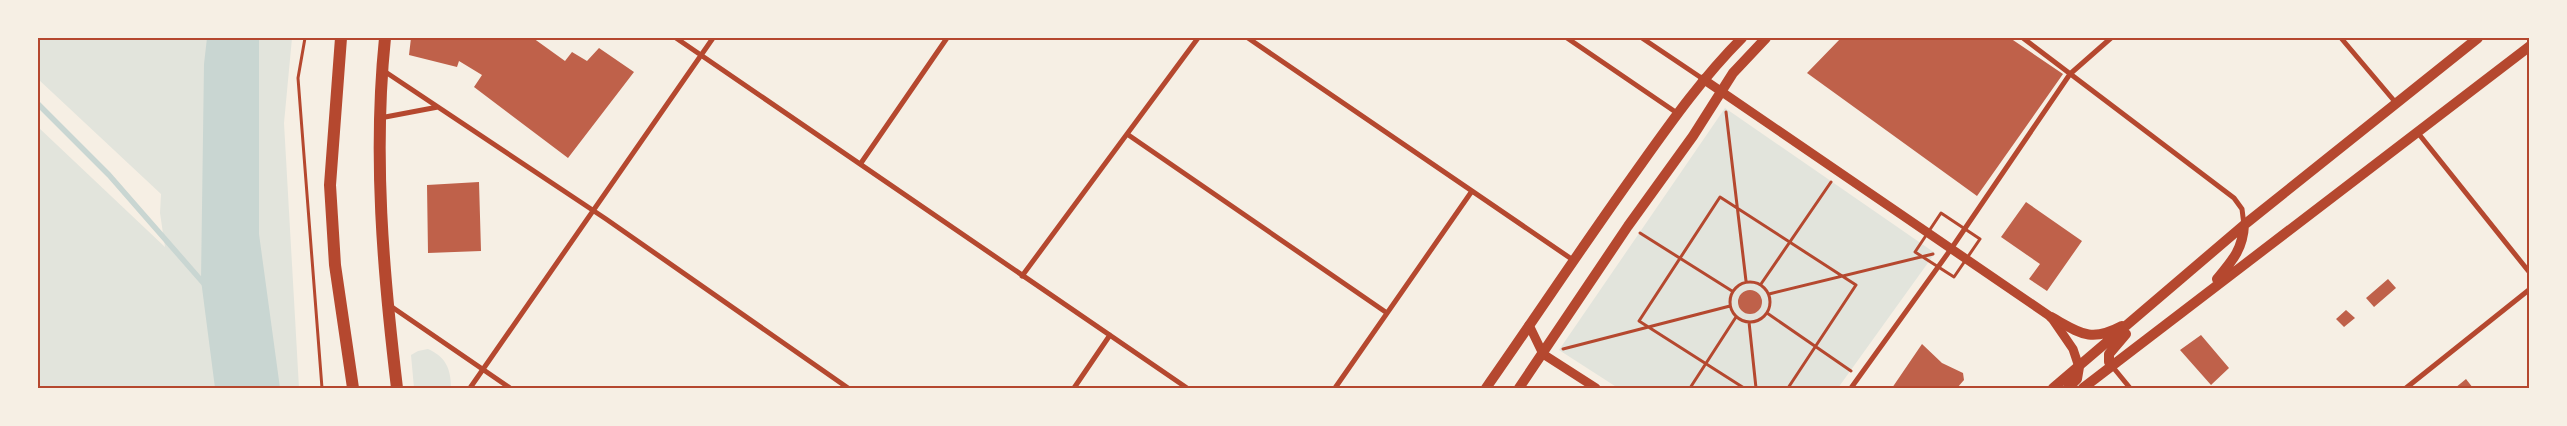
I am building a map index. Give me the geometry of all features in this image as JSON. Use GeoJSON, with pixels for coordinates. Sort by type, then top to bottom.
{"type":"FeatureCollection","features":[{"type":"Feature","properties":{"kind":"highway"},"geometry":{"type":"LineString","coordinates":[[341,38],[330,186],[335,265],[353,388]]}},
{"type":"Feature","properties":{"kind":"highway"},"geometry":{"type":"LineString","coordinates":[[385,38],[380,118],[380,210],[387,304],[397,388]]}},
{"type":"Feature","properties":{"kind":"main road"},"geometry":{"type":"LineString","coordinates":[[1486,388],[1573,260],[1677,113],[1703,79],[1742,38]]}},
{"type":"Feature","properties":{"kind":"main road"},"geometry":{"type":"LineString","coordinates":[[1519,388],[1628,226],[1723,92],[1733,73],[1766,38]]}},
{"type":"Feature","properties":{"kind":"main road"},"geometry":{"type":"LineString","coordinates":[[2053,388],[2244,225],[2478,38]]}},
{"type":"Feature","properties":{"kind":"main road"},"geometry":{"type":"LineString","coordinates":[[2083,388],[2530,46]]}},
{"type":"Feature","properties":{"kind":"main road"},"geometry":{"type":"LineString","coordinates":[[2205,293],[2239,252],[2244,239],[2244,225]]}},
{"type":"Feature","properties":{"kind":"main road"},"geometry":{"type":"LineString","coordinates":[[2051,317],[2087,336],[2099,336],[2142,314]]}},
{"type":"Feature","properties":{"kind":"main road"},"geometry":{"type":"LineString","coordinates":[[2112,366],[2109,362],[2109,354],[2142,314]]}},
{"type":"Feature","properties":{"kind":"main road"},"geometry":{"type":"LineString","coordinates":[[2068,388],[2076,379],[2078,368]]}},
{"type":"Feature","properties":{"kind":"street"},"geometry":{"type":"LineString","coordinates":[[676,38],[1187,388]]}},
{"type":"Feature","properties":{"kind":"street"},"geometry":{"type":"LineString","coordinates":[[470,388],[713,38]]}},
{"type":"Feature","properties":{"kind":"street"},"geometry":{"type":"LineString","coordinates":[[861,163],[947,38]]}},
{"type":"Feature","properties":{"kind":"street"},"geometry":{"type":"LineString","coordinates":[[1022,276],[1198,38]]}},
{"type":"Feature","properties":{"kind":"street"},"geometry":{"type":"LineString","coordinates":[[1248,38],[1573,260]]}},
{"type":"Feature","properties":{"kind":"street"},"geometry":{"type":"LineString","coordinates":[[1567,38],[1677,113]]}},
{"type":"Feature","properties":{"kind":"street"},"geometry":{"type":"LineString","coordinates":[[1642,38],[2051,317],[2074,348],[2078,368]]}},
{"type":"Feature","properties":{"kind":"street"},"geometry":{"type":"LineString","coordinates":[[2023,38],[2234,198],[2242,208],[2244,225]]}},
{"type":"Feature","properties":{"kind":"street"},"geometry":{"type":"LineString","coordinates":[[1851,388],[1951,249],[2070,74],[2111,38]]}},
{"type":"Feature","properties":{"kind":"street"},"geometry":{"type":"LineString","coordinates":[[2341,38],[2396,103]]}},
{"type":"Feature","properties":{"kind":"street"},"geometry":{"type":"LineString","coordinates":[[382,70],[594,212],[848,388]]}},
{"type":"Feature","properties":{"kind":"street"},"geometry":{"type":"LineString","coordinates":[[380,118],[438,107]]}},
{"type":"Feature","properties":{"kind":"street"},"geometry":{"type":"LineString","coordinates":[[2418,133],[2530,273]]}},
{"type":"Feature","properties":{"kind":"street"},"geometry":{"type":"LineString","coordinates":[[1127,134],[1388,313]]}},
{"type":"Feature","properties":{"kind":"street"},"geometry":{"type":"LineString","coordinates":[[1335,388],[1472,191]]}},
{"type":"Feature","properties":{"kind":"street"},"geometry":{"type":"LineString","coordinates":[[2406,388],[2530,289]]}},
{"type":"Feature","properties":{"kind":"street"},"geometry":{"type":"LineString","coordinates":[[387,304],[510,388]]}},
{"type":"Feature","properties":{"kind":"street"},"geometry":{"type":"LineString","coordinates":[[1530,325],[1543,354],[1596,388]]}},
{"type":"Feature","properties":{"kind":"street"},"geometry":{"type":"LineString","coordinates":[[1074,388],[1110,335]]}},
{"type":"Feature","properties":{"kind":"street"},"geometry":{"type":"LineString","coordinates":[[2112,366],[2130,388]]}},
{"type":"Feature","properties":{"kind":"path"},"geometry":{"type":"LineString","coordinates":[[305,38],[298,78],[322,388]]}},
{"type":"Feature","properties":{"kind":"path"},"geometry":{"type":"LineString","coordinates":[[1723,92],[1746,281]]}},
{"type":"Feature","properties":{"kind":"path"},"geometry":{"type":"LineString","coordinates":[[1761,284],[1839,172]]}},
{"type":"Feature","properties":{"kind":"path"},"geometry":{"type":"LineString","coordinates":[[1744,388],[1639,321],[1720,197],[1856,285],[1788,388]]}},
{"type":"Feature","properties":{"kind":"path"},"geometry":{"type":"LineString","coordinates":[[1628,226],[1732,292]]}},
{"type":"Feature","properties":{"kind":"path"},"geometry":{"type":"LineString","coordinates":[[1769,294],[1951,249]]}},
{"type":"Feature","properties":{"kind":"path"},"geometry":{"type":"LineString","coordinates":[[1746,281],[1761,284],[1769,294],[1770,307],[1762,318],[1749,322],[1736,317],[1730,306],[1732,292],[1736,286],[1746,281]]}},
{"type":"Feature","properties":{"kind":"path"},"geometry":{"type":"LineString","coordinates":[[1543,354],[1730,306]]}},
{"type":"Feature","properties":{"kind":"path"},"geometry":{"type":"LineString","coordinates":[[1767,313],[1859,376]]}},
{"type":"Feature","properties":{"kind":"path"},"geometry":{"type":"LineString","coordinates":[[1690,388],[1736,317]]}},
{"type":"Feature","properties":{"kind":"path"},"geometry":{"type":"LineString","coordinates":[[1749,322],[1756,388]]}},
{"type":"Feature","properties":{"kind":"shaded area"},"geometry":{"type":"Polygon","coordinates":[[[38,38],[292,38],[284,123],[299,388],[38,388],[38,127],[165,247],[160,213],[161,194],[38,79],[38,38]]]}},
{"type":"Feature","properties":{"kind":"shaded area"},"geometry":{"type":"Polygon","coordinates":[[[207,38],[259,38],[259,234],[280,388],[215,388],[201,280],[204,64],[207,38]]]}},
{"type":"Feature","properties":{"kind":"shaded area"},"geometry":{"type":"Polygon","coordinates":[[[1725,108],[1935,253],[1838,388],[1618,388],[1559,350],[1725,108]]]}},
{"type":"Feature","properties":{"kind":"shaded area"},"geometry":{"type":"Polygon","coordinates":[[[428,349],[439,356],[446,364],[450,375],[451,388],[414,388],[411,355],[428,349]]]}},
{"type":"Feature","properties":{"kind":"building"},"geometry":{"type":"Polygon","coordinates":[[[411,38],[533,38],[565,61],[572,52],[587,61],[599,48],[634,72],[568,158],[474,87],[482,75],[459,61],[457,67],[409,55],[411,38]]]}},
{"type":"Feature","properties":{"kind":"building"},"geometry":{"type":"Polygon","coordinates":[[[1841,38],[2010,38],[2063,74],[1977,196],[1807,73],[1841,38]]]}},
{"type":"Feature","properties":{"kind":"building"},"geometry":{"type":"Polygon","coordinates":[[[479,182],[481,251],[428,253],[427,185],[479,182]]]}},
{"type":"Feature","properties":{"kind":"building"},"geometry":{"type":"Polygon","coordinates":[[[2026,202],[2082,241],[2047,291],[2029,279],[2040,264],[2001,237],[2026,202]]]}},
{"type":"Feature","properties":{"kind":"building"},"geometry":{"type":"Polygon","coordinates":[[[2388,279],[2396,288],[2374,307],[2366,298],[2388,279]]]}},
{"type":"Feature","properties":{"kind":"building"},"geometry":{"type":"Polygon","coordinates":[[[1750,290],[1759,293],[1762,302],[1759,311],[1750,314],[1741,311],[1738,302],[1741,293],[1750,290]]]}},
{"type":"Feature","properties":{"kind":"building"},"geometry":{"type":"Polygon","coordinates":[[[2346,310],[2355,318],[2344,327],[2336,319],[2346,310]]]}},
{"type":"Feature","properties":{"kind":"building"},"geometry":{"type":"Polygon","coordinates":[[[2201,335],[2229,368],[2211,385],[2180,350],[2201,335]]]}},
{"type":"Feature","properties":{"kind":"building"},"geometry":{"type":"Polygon","coordinates":[[[1922,344],[1942,363],[1963,373],[1964,380],[1957,388],[1892,388],[1922,344]]]}},
{"type":"Feature","properties":{"kind":"building"},"geometry":{"type":"Polygon","coordinates":[[[2466,379],[2473,388],[2455,388],[2466,379]]]}},
{"type":"Feature","properties":{"kind":"waterway"},"geometry":{"type":"LineString","coordinates":[[38,104],[109,175],[206,286]]}}]}
